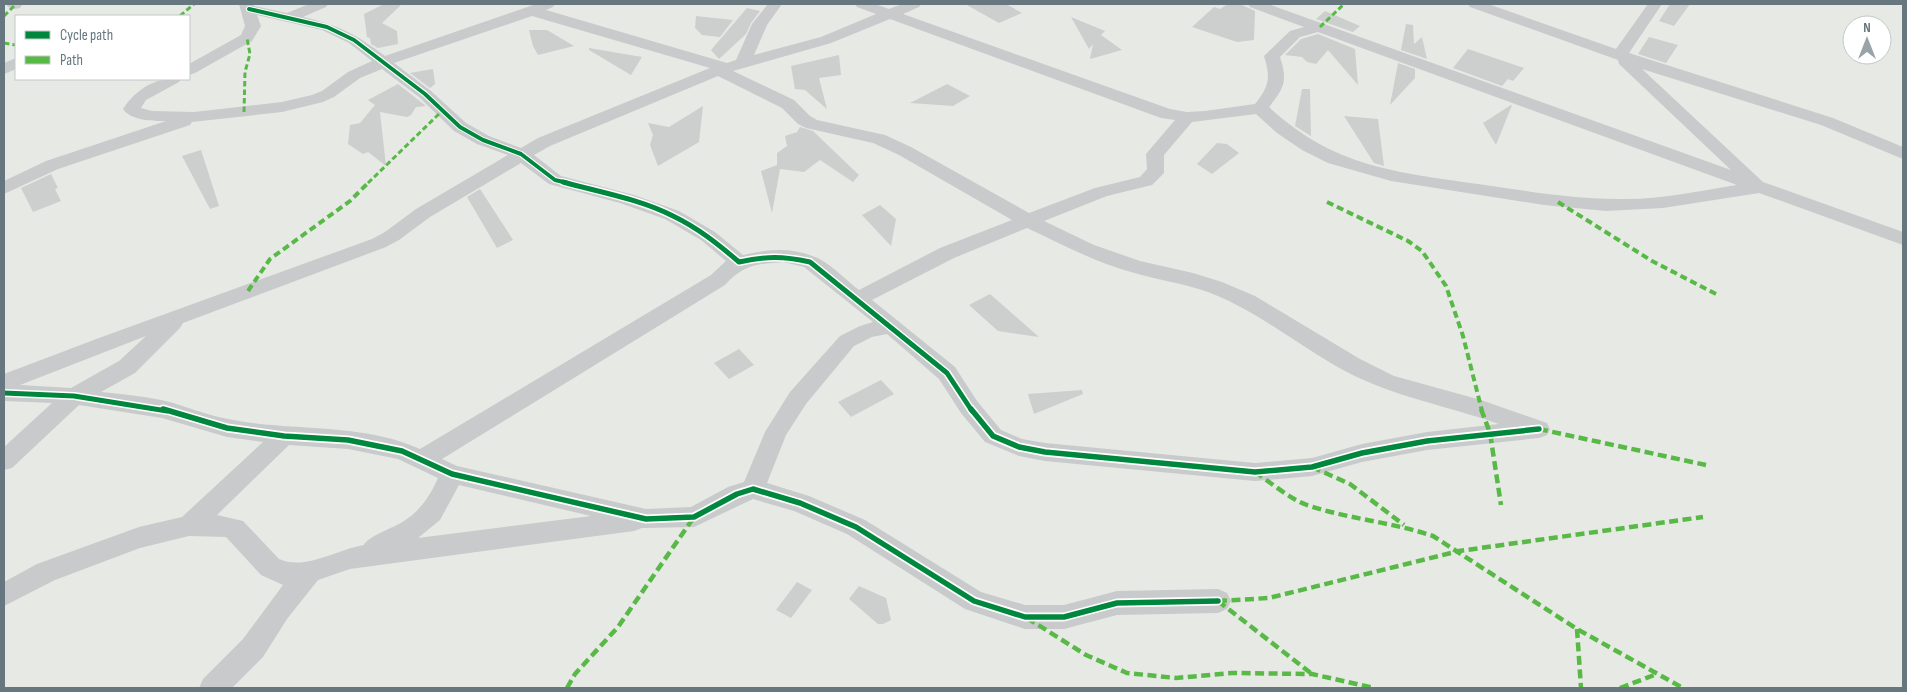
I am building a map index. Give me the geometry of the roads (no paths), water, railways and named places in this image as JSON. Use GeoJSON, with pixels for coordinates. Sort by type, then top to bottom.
{"type":"FeatureCollection","features":[{"type":"Feature","properties":{"kind":"street"},"geometry":{"type":"LineString","coordinates":[[288,18],[321,4]]}},
{"type":"Feature","properties":{"kind":"street"},"geometry":{"type":"LineString","coordinates":[[171,80],[140,97],[132,108],[136,112],[152,116],[194,117],[282,107],[317,99],[328,94],[354,75],[404,53],[548,4]]}},
{"type":"Feature","properties":{"kind":"street"},"geometry":{"type":"LineString","coordinates":[[730,67],[776,4]]}},
{"type":"Feature","properties":{"kind":"street"},"geometry":{"type":"LineString","coordinates":[[862,4],[1167,114],[1187,117],[1260,108],[1275,89],[1276,69],[1272,56],[1295,34],[1320,27]]}},
{"type":"Feature","properties":{"kind":"street"},"geometry":{"type":"LineString","coordinates":[[4,383],[379,243],[392,236],[423,213],[521,154],[607,115],[730,67],[826,40],[914,4]]}},
{"type":"Feature","properties":{"kind":"street"},"geometry":{"type":"LineString","coordinates":[[1255,4],[1903,239]]}},
{"type":"Feature","properties":{"kind":"street"},"geometry":{"type":"LineString","coordinates":[[1475,4],[1619,56],[1810,116],[1887,145],[1903,154]]}},
{"type":"Feature","properties":{"kind":"street"},"geometry":{"type":"LineString","coordinates":[[1619,56],[1654,4]]}},
{"type":"Feature","properties":{"kind":"street"},"geometry":{"type":"LineString","coordinates":[[248,6],[327,27],[354,40],[425,94],[460,127],[483,140],[521,154],[555,180],[627,199],[672,215],[708,236],[739,262]]}},
{"type":"Feature","properties":{"kind":"street"},"geometry":{"type":"LineString","coordinates":[[190,69],[248,38],[253,26],[248,6]]}},
{"type":"Feature","properties":{"kind":"street"},"geometry":{"type":"LineString","coordinates":[[423,459],[718,280],[727,270],[739,262],[760,257],[784,256],[810,262],[858,299],[947,373],[969,407],[994,436],[1019,447],[1046,452],[1255,472],[1312,467],[1362,453],[1427,441],[1539,429],[1481,409],[1387,382],[1352,365],[1248,301],[1196,281],[1136,267],[1088,249],[1029,221],[905,151],[878,139],[812,124],[804,120],[788,104],[730,67],[532,11]]}},
{"type":"Feature","properties":{"kind":"street"},"geometry":{"type":"LineString","coordinates":[[1619,56],[1760,187]]}},
{"type":"Feature","properties":{"kind":"street"},"geometry":{"type":"LineString","coordinates":[[1260,108],[1268,118],[1300,142],[1337,162],[1398,178],[1558,202],[1607,206],[1652,203],[1760,187]]}},
{"type":"Feature","properties":{"kind":"street"},"geometry":{"type":"LineString","coordinates":[[4,188],[52,165],[178,124],[194,117]]}},
{"type":"Feature","properties":{"kind":"street"},"geometry":{"type":"LineString","coordinates":[[858,299],[947,253],[1101,192],[1146,181],[1153,177],[1158,168],[1156,154],[1187,117]]}},
{"type":"Feature","properties":{"kind":"street"},"geometry":{"type":"LineString","coordinates":[[4,461],[74,396],[126,367],[180,316]]}},
{"type":"Feature","properties":{"kind":"street"},"geometry":{"type":"LineString","coordinates":[[753,489],[776,432],[798,398],[847,341],[867,331],[891,326]]}},
{"type":"Feature","properties":{"kind":"street"},"geometry":{"type":"LineString","coordinates":[[4,393],[74,396],[162,409],[228,428],[284,436],[348,440],[402,451],[423,459],[452,474],[646,519]]}},
{"type":"Feature","properties":{"kind":"street"},"geometry":{"type":"LineString","coordinates":[[189,526],[284,436]]}},
{"type":"Feature","properties":{"kind":"street"},"geometry":{"type":"LineString","coordinates":[[4,595],[46,572],[139,538],[189,526],[221,525],[234,528],[270,567],[285,574],[309,572],[350,558],[406,533],[429,518],[443,495],[452,474]]}},
{"type":"Feature","properties":{"kind":"street"},"geometry":{"type":"LineString","coordinates":[[350,558],[646,519],[694,517],[737,494],[753,489],[800,503],[856,528],[974,601],[1025,617],[1064,617],[1118,603],[1218,601]]}},
{"type":"Feature","properties":{"kind":"street"},"geometry":{"type":"LineString","coordinates":[[212,688],[253,648],[278,611],[309,572]]}}]}
